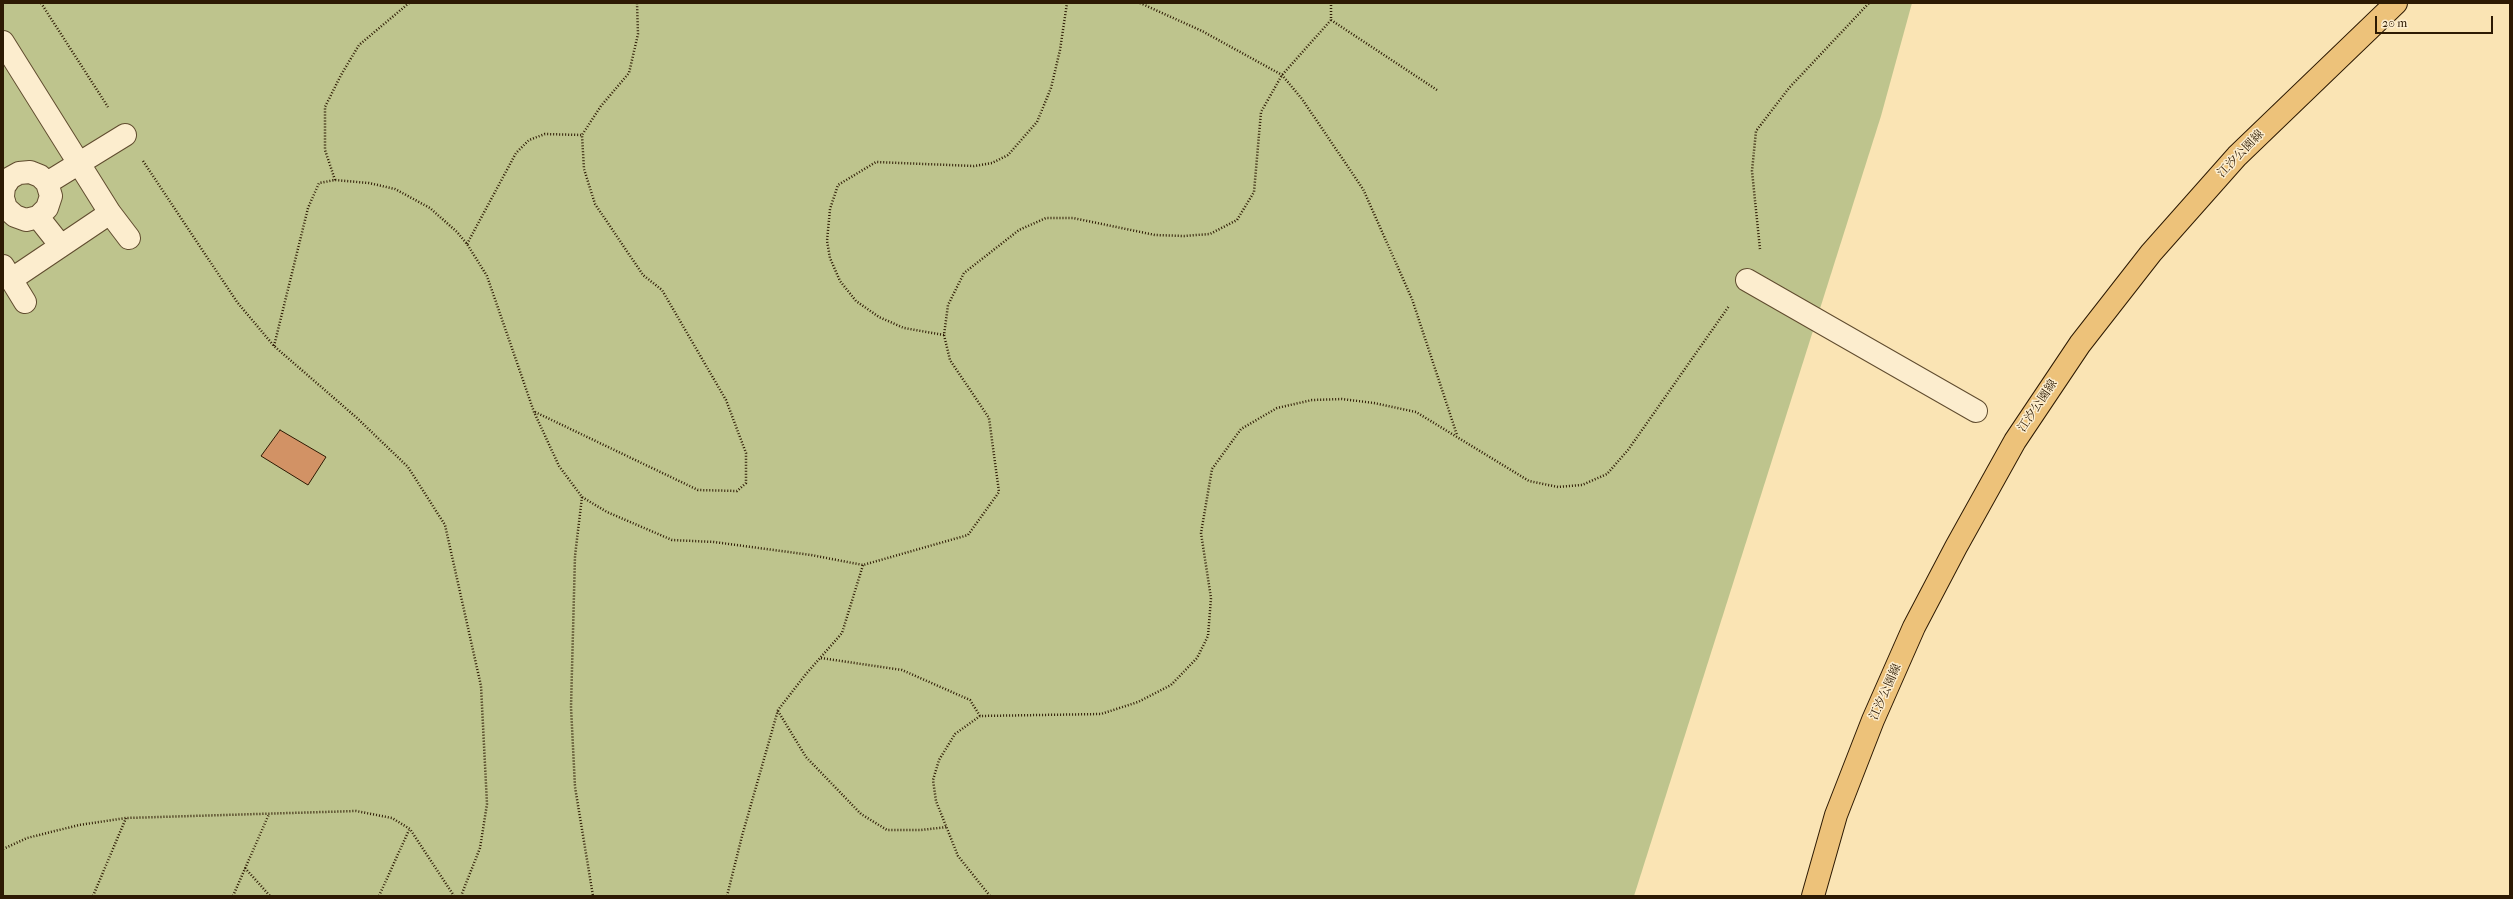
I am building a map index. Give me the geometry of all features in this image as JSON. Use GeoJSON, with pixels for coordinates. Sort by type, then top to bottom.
{"type":"FeatureCollection","features":[{"type":"Feature","properties":{"kind":"main road","name":"江汐公園線"},"geometry":{"type":"LineString","coordinates":[[1813,896],[1836,815],[1873,720],[1914,627],[1956,547],[2015,442],[2080,344],[2151,253],[2237,156],[2396,3]]}},
{"type":"Feature","properties":{"kind":"lane"},"geometry":{"type":"LineString","coordinates":[[3,42],[11,73],[80,163],[110,213],[129,238]]}},
{"type":"Feature","properties":{"kind":"lane"},"geometry":{"type":"LineString","coordinates":[[47,183],[125,134]]}},
{"type":"Feature","properties":{"kind":"lane"},"geometry":{"type":"LineString","coordinates":[[30,172],[40,176],[47,183],[51,196],[47,208],[38,217],[26,220],[15,216],[4,203],[4,187],[10,178],[19,173],[30,172]]}},
{"type":"Feature","properties":{"kind":"lane"},"geometry":{"type":"LineString","coordinates":[[25,302],[7,273],[60,246],[110,213]]}},
{"type":"Feature","properties":{"kind":"lane"},"geometry":{"type":"LineString","coordinates":[[38,217],[60,246]]}},
{"type":"Feature","properties":{"kind":"lane"},"geometry":{"type":"LineString","coordinates":[[1747,280],[1976,411]]}},
{"type":"Feature","properties":{"kind":"path"},"geometry":{"type":"LineString","coordinates":[[41,3],[125,134],[237,302],[274,346],[357,418],[408,467],[444,525],[481,686],[487,804],[480,848],[461,896]]}},
{"type":"Feature","properties":{"kind":"path"},"geometry":{"type":"LineString","coordinates":[[335,180],[325,150],[326,107],[341,75],[359,45],[410,3]]}},
{"type":"Feature","properties":{"kind":"path"},"geometry":{"type":"LineString","coordinates":[[534,412],[698,490],[737,491],[746,483],[746,454],[726,400],[662,290],[643,275],[595,204],[584,170],[582,135],[601,106],[628,73],[638,34],[638,3]]}},
{"type":"Feature","properties":{"kind":"path"},"geometry":{"type":"LineString","coordinates":[[944,335],[904,328],[879,317],[856,301],[840,281],[830,258],[827,241],[830,209],[838,185],[876,162],[974,166],[992,163],[1008,154],[1037,122],[1051,88],[1060,50],[1067,3]]}},
{"type":"Feature","properties":{"kind":"path"},"geometry":{"type":"LineString","coordinates":[[1140,3],[1202,31],[1282,75],[1311,110],[1363,189],[1412,299],[1457,436]]}},
{"type":"Feature","properties":{"kind":"path"},"geometry":{"type":"LineString","coordinates":[[274,346],[308,208],[319,183],[335,180],[369,183],[395,189],[430,208],[457,232],[467,244],[487,276],[534,412],[559,466],[582,497],[607,512],[672,540],[714,542],[811,555],[863,565],[968,535],[999,492],[989,418],[950,360],[944,335],[948,305],[964,273],[1019,230],[1046,218],[1073,218],[1155,235],[1184,236],[1210,234],[1237,220],[1254,192],[1261,112],[1282,75],[1331,20],[1331,3]]}},
{"type":"Feature","properties":{"kind":"path"},"geometry":{"type":"LineString","coordinates":[[990,896],[958,856],[936,801],[933,780],[937,767],[955,734],[980,716],[1101,714],[1138,702],[1171,685],[1197,658],[1208,636],[1211,598],[1201,533],[1212,469],[1241,429],[1277,408],[1312,400],[1342,400],[1374,403],[1416,412],[1529,481],[1558,487],[1582,485],[1607,474],[1628,450],[1747,280],[1760,250],[1752,171],[1756,132],[1789,88],[1869,3]]}},
{"type":"Feature","properties":{"kind":"path"},"geometry":{"type":"LineString","coordinates":[[1331,20],[1437,90]]}},
{"type":"Feature","properties":{"kind":"path"},"geometry":{"type":"LineString","coordinates":[[467,244],[516,153],[530,140],[545,134],[582,135]]}},
{"type":"Feature","properties":{"kind":"path"},"geometry":{"type":"LineString","coordinates":[[582,497],[575,556],[571,707],[574,787],[593,896]]}},
{"type":"Feature","properties":{"kind":"path"},"geometry":{"type":"LineString","coordinates":[[727,896],[742,836],[778,710],[842,633],[863,565]]}},
{"type":"Feature","properties":{"kind":"path"},"geometry":{"type":"LineString","coordinates":[[820,658],[902,670],[970,700],[980,716]]}},
{"type":"Feature","properties":{"kind":"path"},"geometry":{"type":"LineString","coordinates":[[778,710],[806,757],[861,814],[887,830],[921,830],[947,827]]}},
{"type":"Feature","properties":{"kind":"path"},"geometry":{"type":"LineString","coordinates":[[3,849],[27,838],[79,825],[126,818],[269,814],[323,810],[356,811],[392,818],[410,829],[454,896]]}},
{"type":"Feature","properties":{"kind":"path"},"geometry":{"type":"LineString","coordinates":[[232,896],[269,814]]}},
{"type":"Feature","properties":{"kind":"path"},"geometry":{"type":"LineString","coordinates":[[94,896],[126,818]]}},
{"type":"Feature","properties":{"kind":"path"},"geometry":{"type":"LineString","coordinates":[[379,896],[410,829]]}},
{"type":"Feature","properties":{"kind":"path"},"geometry":{"type":"LineString","coordinates":[[245,868],[270,896]]}},
{"type":"Feature","properties":{"kind":"green space"},"geometry":{"type":"Polygon","coordinates":[[[3,3],[1912,3],[1881,116],[1634,896],[3,896],[3,3]]]}},
{"type":"Feature","properties":{"kind":"building"},"geometry":{"type":"Polygon","coordinates":[[[280,430],[326,457],[308,485],[261,456],[280,430]]]}}]}
